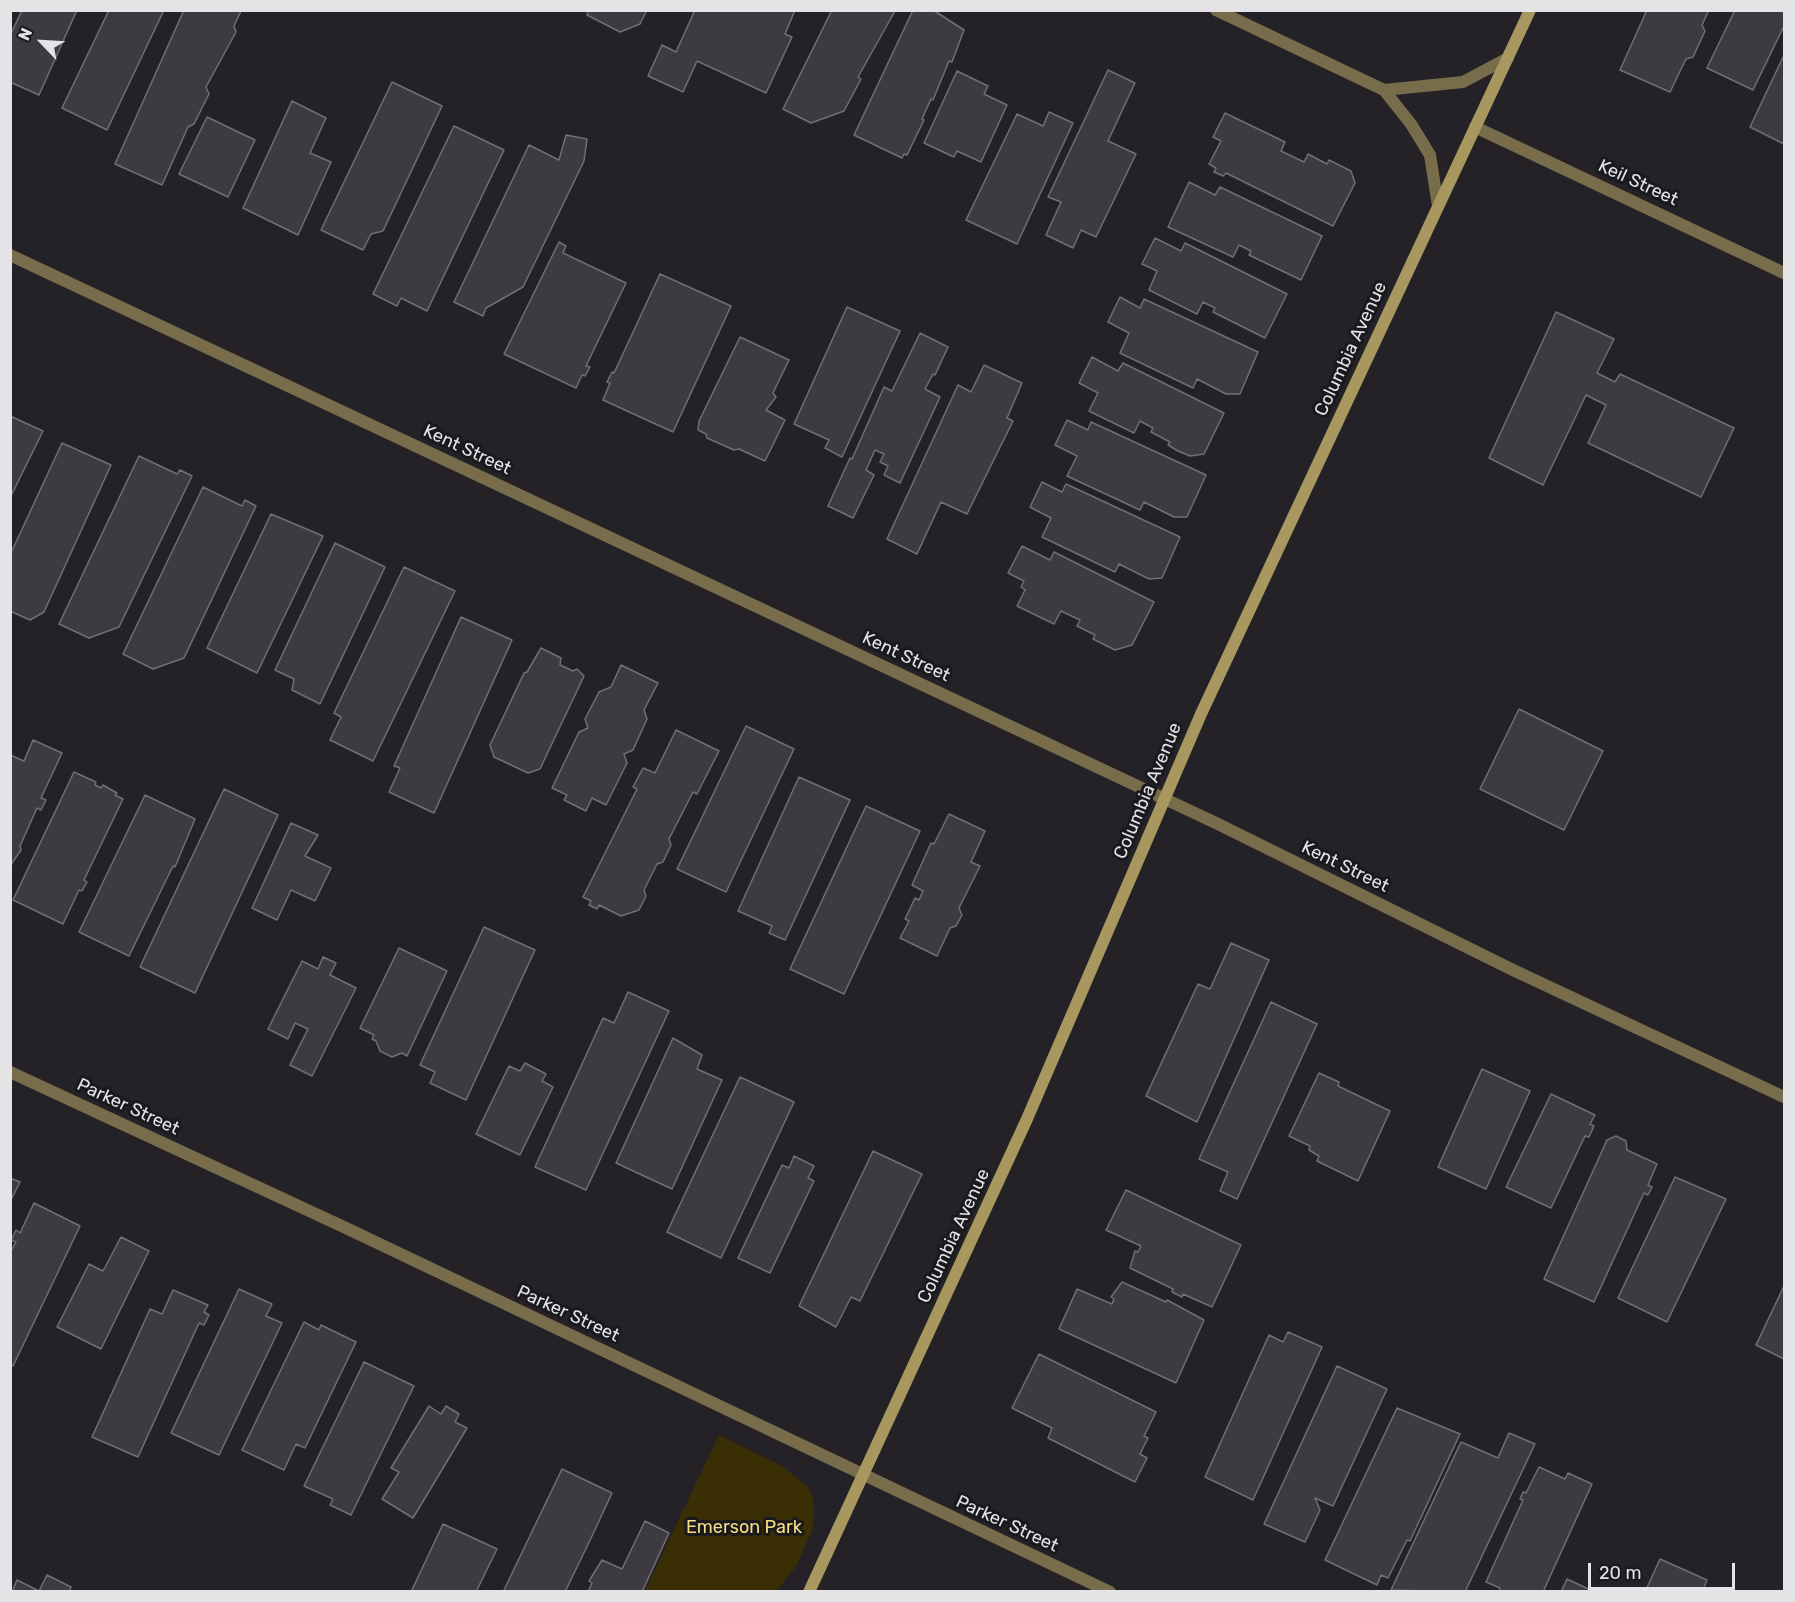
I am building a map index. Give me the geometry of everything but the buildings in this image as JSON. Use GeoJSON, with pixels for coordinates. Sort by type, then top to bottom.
{"type":"FeatureCollection","features":[{"type":"Feature","properties":{"kind":"street"},"geometry":{"type":"LineString","coordinates":[[1216,10],[1384,90],[1411,124],[1430,155],[1438,206]]}},
{"type":"Feature","properties":{"kind":"street","name":"Columbia Avenue"},"geometry":{"type":"LineString","coordinates":[[809,1592],[1023,1130],[1164,798],[1530,10]]}},
{"type":"Feature","properties":{"kind":"street"},"geometry":{"type":"LineString","coordinates":[[1384,90],[1463,82],[1508,58]]}},
{"type":"Feature","properties":{"kind":"street","name":"Keil Street"},"geometry":{"type":"LineString","coordinates":[[1475,127],[1785,273]]}},
{"type":"Feature","properties":{"kind":"street","name":"Kent Street"},"geometry":{"type":"LineString","coordinates":[[10,255],[1164,798],[1513,970],[1785,1098]]}},
{"type":"Feature","properties":{"kind":"street","name":"Parker Street"},"geometry":{"type":"LineString","coordinates":[[10,1072],[357,1233],[1110,1592]]}},
{"type":"Feature","properties":{"kind":"green space","name":"Emerson Park"},"geometry":{"type":"Polygon","coordinates":[[[719,1435],[782,1466],[808,1487],[813,1498],[812,1531],[795,1568],[776,1591],[645,1591],[719,1435]]]}}]}
